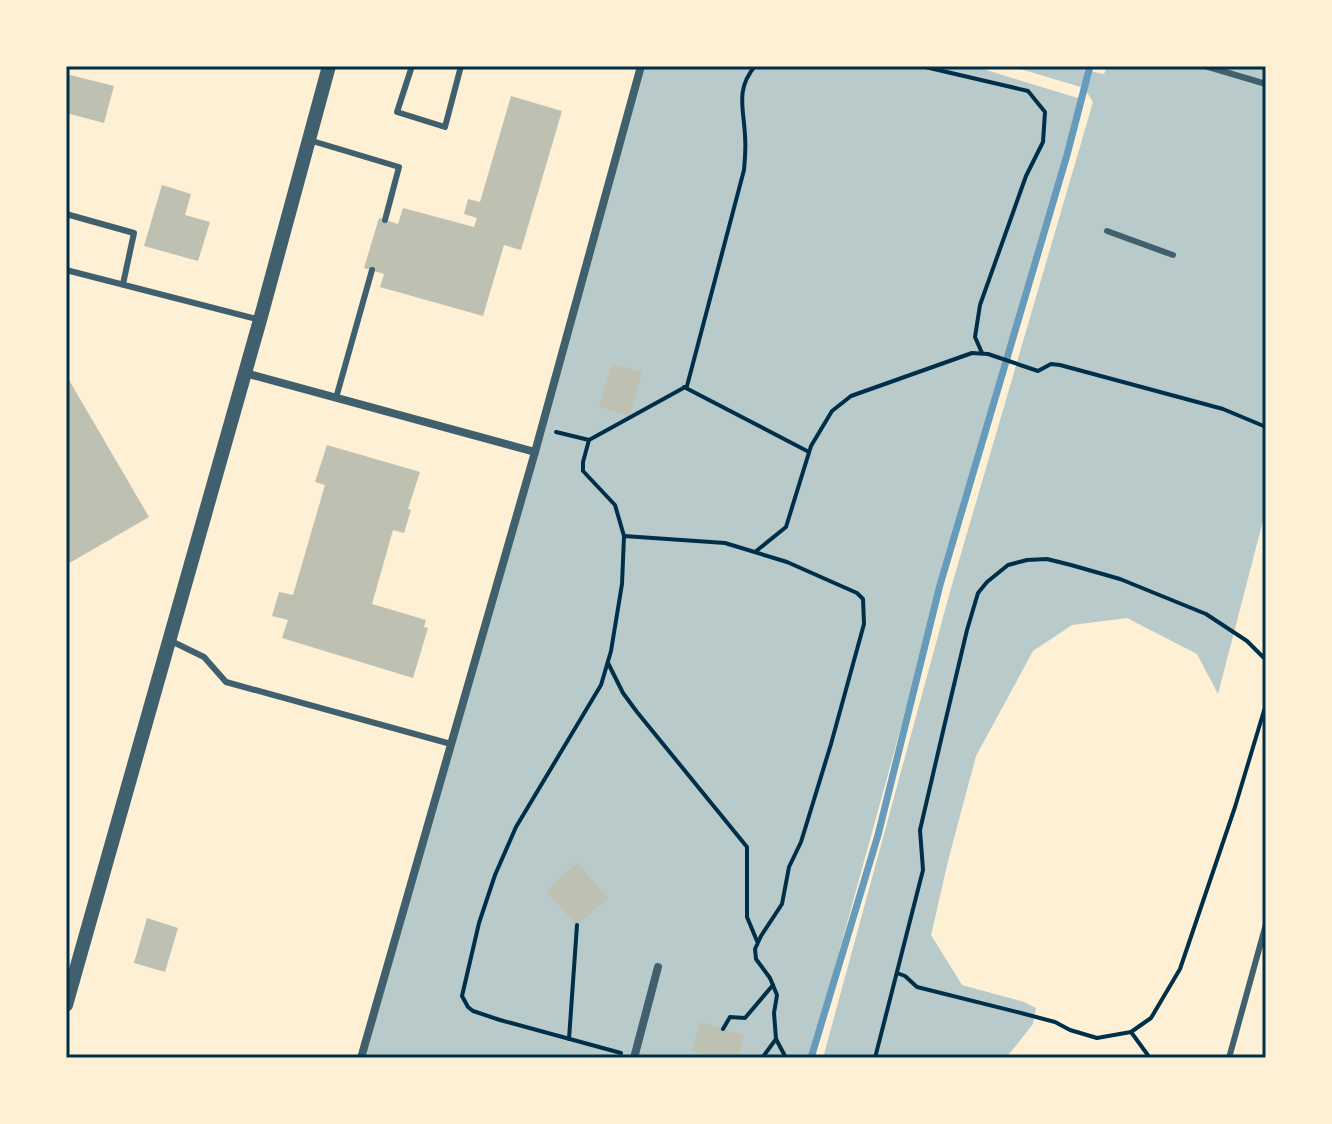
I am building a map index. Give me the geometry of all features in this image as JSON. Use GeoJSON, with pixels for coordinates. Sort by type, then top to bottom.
{"type":"FeatureCollection","features":[{"type":"Feature","properties":{"kind":"street"},"geometry":{"type":"LineString","coordinates":[[66,1005],[329,66]]}},
{"type":"Feature","properties":{"kind":"street"},"geometry":{"type":"LineString","coordinates":[[361,1058],[535,452],[641,66]]}},
{"type":"Feature","properties":{"kind":"street"},"geometry":{"type":"LineString","coordinates":[[245,373],[535,452]]}},
{"type":"Feature","properties":{"kind":"street"},"geometry":{"type":"LineString","coordinates":[[634,1057],[658,967]]}},
{"type":"Feature","properties":{"kind":"lane"},"geometry":{"type":"LineString","coordinates":[[412,66],[397,112],[445,127],[461,66]]}},
{"type":"Feature","properties":{"kind":"lane"},"geometry":{"type":"LineString","coordinates":[[1205,66],[1266,84]]}},
{"type":"Feature","properties":{"kind":"lane"},"geometry":{"type":"LineString","coordinates":[[309,140],[399,167],[385,220]]}},
{"type":"Feature","properties":{"kind":"lane"},"geometry":{"type":"LineString","coordinates":[[66,214],[134,233],[123,284]]}},
{"type":"Feature","properties":{"kind":"lane"},"geometry":{"type":"LineString","coordinates":[[1107,231],[1173,255]]}},
{"type":"Feature","properties":{"kind":"lane"},"geometry":{"type":"LineString","coordinates":[[66,270],[260,320]]}},
{"type":"Feature","properties":{"kind":"lane"},"geometry":{"type":"LineString","coordinates":[[336,398],[372,270]]}},
{"type":"Feature","properties":{"kind":"lane"},"geometry":{"type":"LineString","coordinates":[[169,640],[204,657],[226,682],[451,744]]}},
{"type":"Feature","properties":{"kind":"lane"},"geometry":{"type":"LineString","coordinates":[[1229,1058],[1266,924]]}},
{"type":"Feature","properties":{"kind":"path"},"geometry":{"type":"LineString","coordinates":[[550,431],[589,440],[687,386],[744,170],[741,92],[755,66]]}},
{"type":"Feature","properties":{"kind":"path"},"geometry":{"type":"LineString","coordinates":[[921,66],[1028,91],[1045,112],[1043,142],[1026,176],[980,305],[975,337],[982,353]]}},
{"type":"Feature","properties":{"kind":"path"},"geometry":{"type":"LineString","coordinates":[[755,552],[786,527],[811,446],[832,411],[851,396],[972,353],[988,354],[1038,371],[1051,364],[1060,365],[1223,409],[1266,427]]}},
{"type":"Feature","properties":{"kind":"path"},"geometry":{"type":"LineString","coordinates":[[684,387],[809,452]]}},
{"type":"Feature","properties":{"kind":"path"},"geometry":{"type":"LineString","coordinates":[[589,440],[583,471],[615,505],[624,536],[622,584],[607,662],[601,685],[516,827],[495,875],[479,923],[462,996],[473,1011],[634,1057]]}},
{"type":"Feature","properties":{"kind":"path"},"geometry":{"type":"LineString","coordinates":[[624,536],[725,543],[787,562],[857,593],[863,599],[864,624],[801,842],[789,867],[782,904],[755,949],[756,959],[770,978],[777,995],[774,1013],[776,1039],[786,1058]]}},
{"type":"Feature","properties":{"kind":"path"},"geometry":{"type":"LineString","coordinates":[[875,1058],[923,870],[920,830],[967,630],[978,593],[987,582],[1008,565],[1027,560],[1047,559],[1071,565],[1120,579],[1206,614],[1247,641],[1266,660]]}},
{"type":"Feature","properties":{"kind":"path"},"geometry":{"type":"LineString","coordinates":[[607,662],[623,693],[747,847],[747,917],[758,944]]}},
{"type":"Feature","properties":{"kind":"path"},"geometry":{"type":"LineString","coordinates":[[897,973],[917,987],[1055,1022],[1097,1038],[1131,1032],[1151,1018],[1180,969],[1266,704]]}},
{"type":"Feature","properties":{"kind":"path"},"geometry":{"type":"LineString","coordinates":[[569,1039],[577,925]]}},
{"type":"Feature","properties":{"kind":"path"},"geometry":{"type":"LineString","coordinates":[[723,1029],[730,1017],[745,1018],[773,985]]}},
{"type":"Feature","properties":{"kind":"path"},"geometry":{"type":"LineString","coordinates":[[1131,1032],[1150,1058]]}},
{"type":"Feature","properties":{"kind":"path"},"geometry":{"type":"LineString","coordinates":[[762,1058],[776,1039]]}},
{"type":"Feature","properties":{"kind":"shaded area"},"geometry":{"type":"Polygon","coordinates":[[[641,66],[973,66],[1081,99],[940,585],[810,1058],[361,1058],[641,66]]]}},
{"type":"Feature","properties":{"kind":"shaded area"},"geometry":{"type":"Polygon","coordinates":[[[1010,66],[1066,66],[1104,74],[1107,66],[1266,66],[1266,509],[1218,694],[1197,654],[1127,618],[1072,625],[1033,651],[976,756],[931,935],[962,985],[1036,1008],[1033,1024],[1006,1058],[823,1058],[951,588],[1093,102],[1084,88],[1010,66]]]}},
{"type":"Feature","properties":{"kind":"building"},"geometry":{"type":"Polygon","coordinates":[[[66,74],[114,86],[104,123],[66,113],[66,74]]]}},
{"type":"Feature","properties":{"kind":"building"},"geometry":{"type":"Polygon","coordinates":[[[511,96],[562,111],[521,250],[504,245],[483,316],[380,287],[384,274],[364,268],[379,218],[398,224],[403,208],[474,227],[477,218],[464,214],[468,199],[480,202],[511,96]]]}},
{"type":"Feature","properties":{"kind":"building"},"geometry":{"type":"Polygon","coordinates":[[[162,185],[191,194],[185,215],[210,222],[198,261],[144,246],[162,185]]]}},
{"type":"Feature","properties":{"kind":"building"},"geometry":{"type":"Polygon","coordinates":[[[612,364],[642,372],[630,416],[599,407],[612,364]]]}},
{"type":"Feature","properties":{"kind":"building"},"geometry":{"type":"Polygon","coordinates":[[[66,375],[149,517],[66,565],[66,375]]]}},
{"type":"Feature","properties":{"kind":"building"},"geometry":{"type":"Polygon","coordinates":[[[327,445],[420,472],[404,533],[393,530],[372,604],[426,620],[424,627],[428,628],[413,678],[282,638],[288,620],[272,616],[279,592],[293,595],[325,485],[315,482],[327,445]]]}},
{"type":"Feature","properties":{"kind":"building"},"geometry":{"type":"Polygon","coordinates":[[[577,863],[608,898],[577,925],[546,891],[577,863]]]}},
{"type":"Feature","properties":{"kind":"building"},"geometry":{"type":"Polygon","coordinates":[[[147,918],[178,928],[165,972],[134,963],[147,918]]]}},
{"type":"Feature","properties":{"kind":"building"},"geometry":{"type":"Polygon","coordinates":[[[700,1022],[744,1035],[738,1058],[717,1058],[692,1051],[700,1022]]]}},
{"type":"Feature","properties":{"kind":"waterway"},"geometry":{"type":"LineString","coordinates":[[811,1058],[878,835],[940,585],[1067,155],[1090,66]]}}]}
